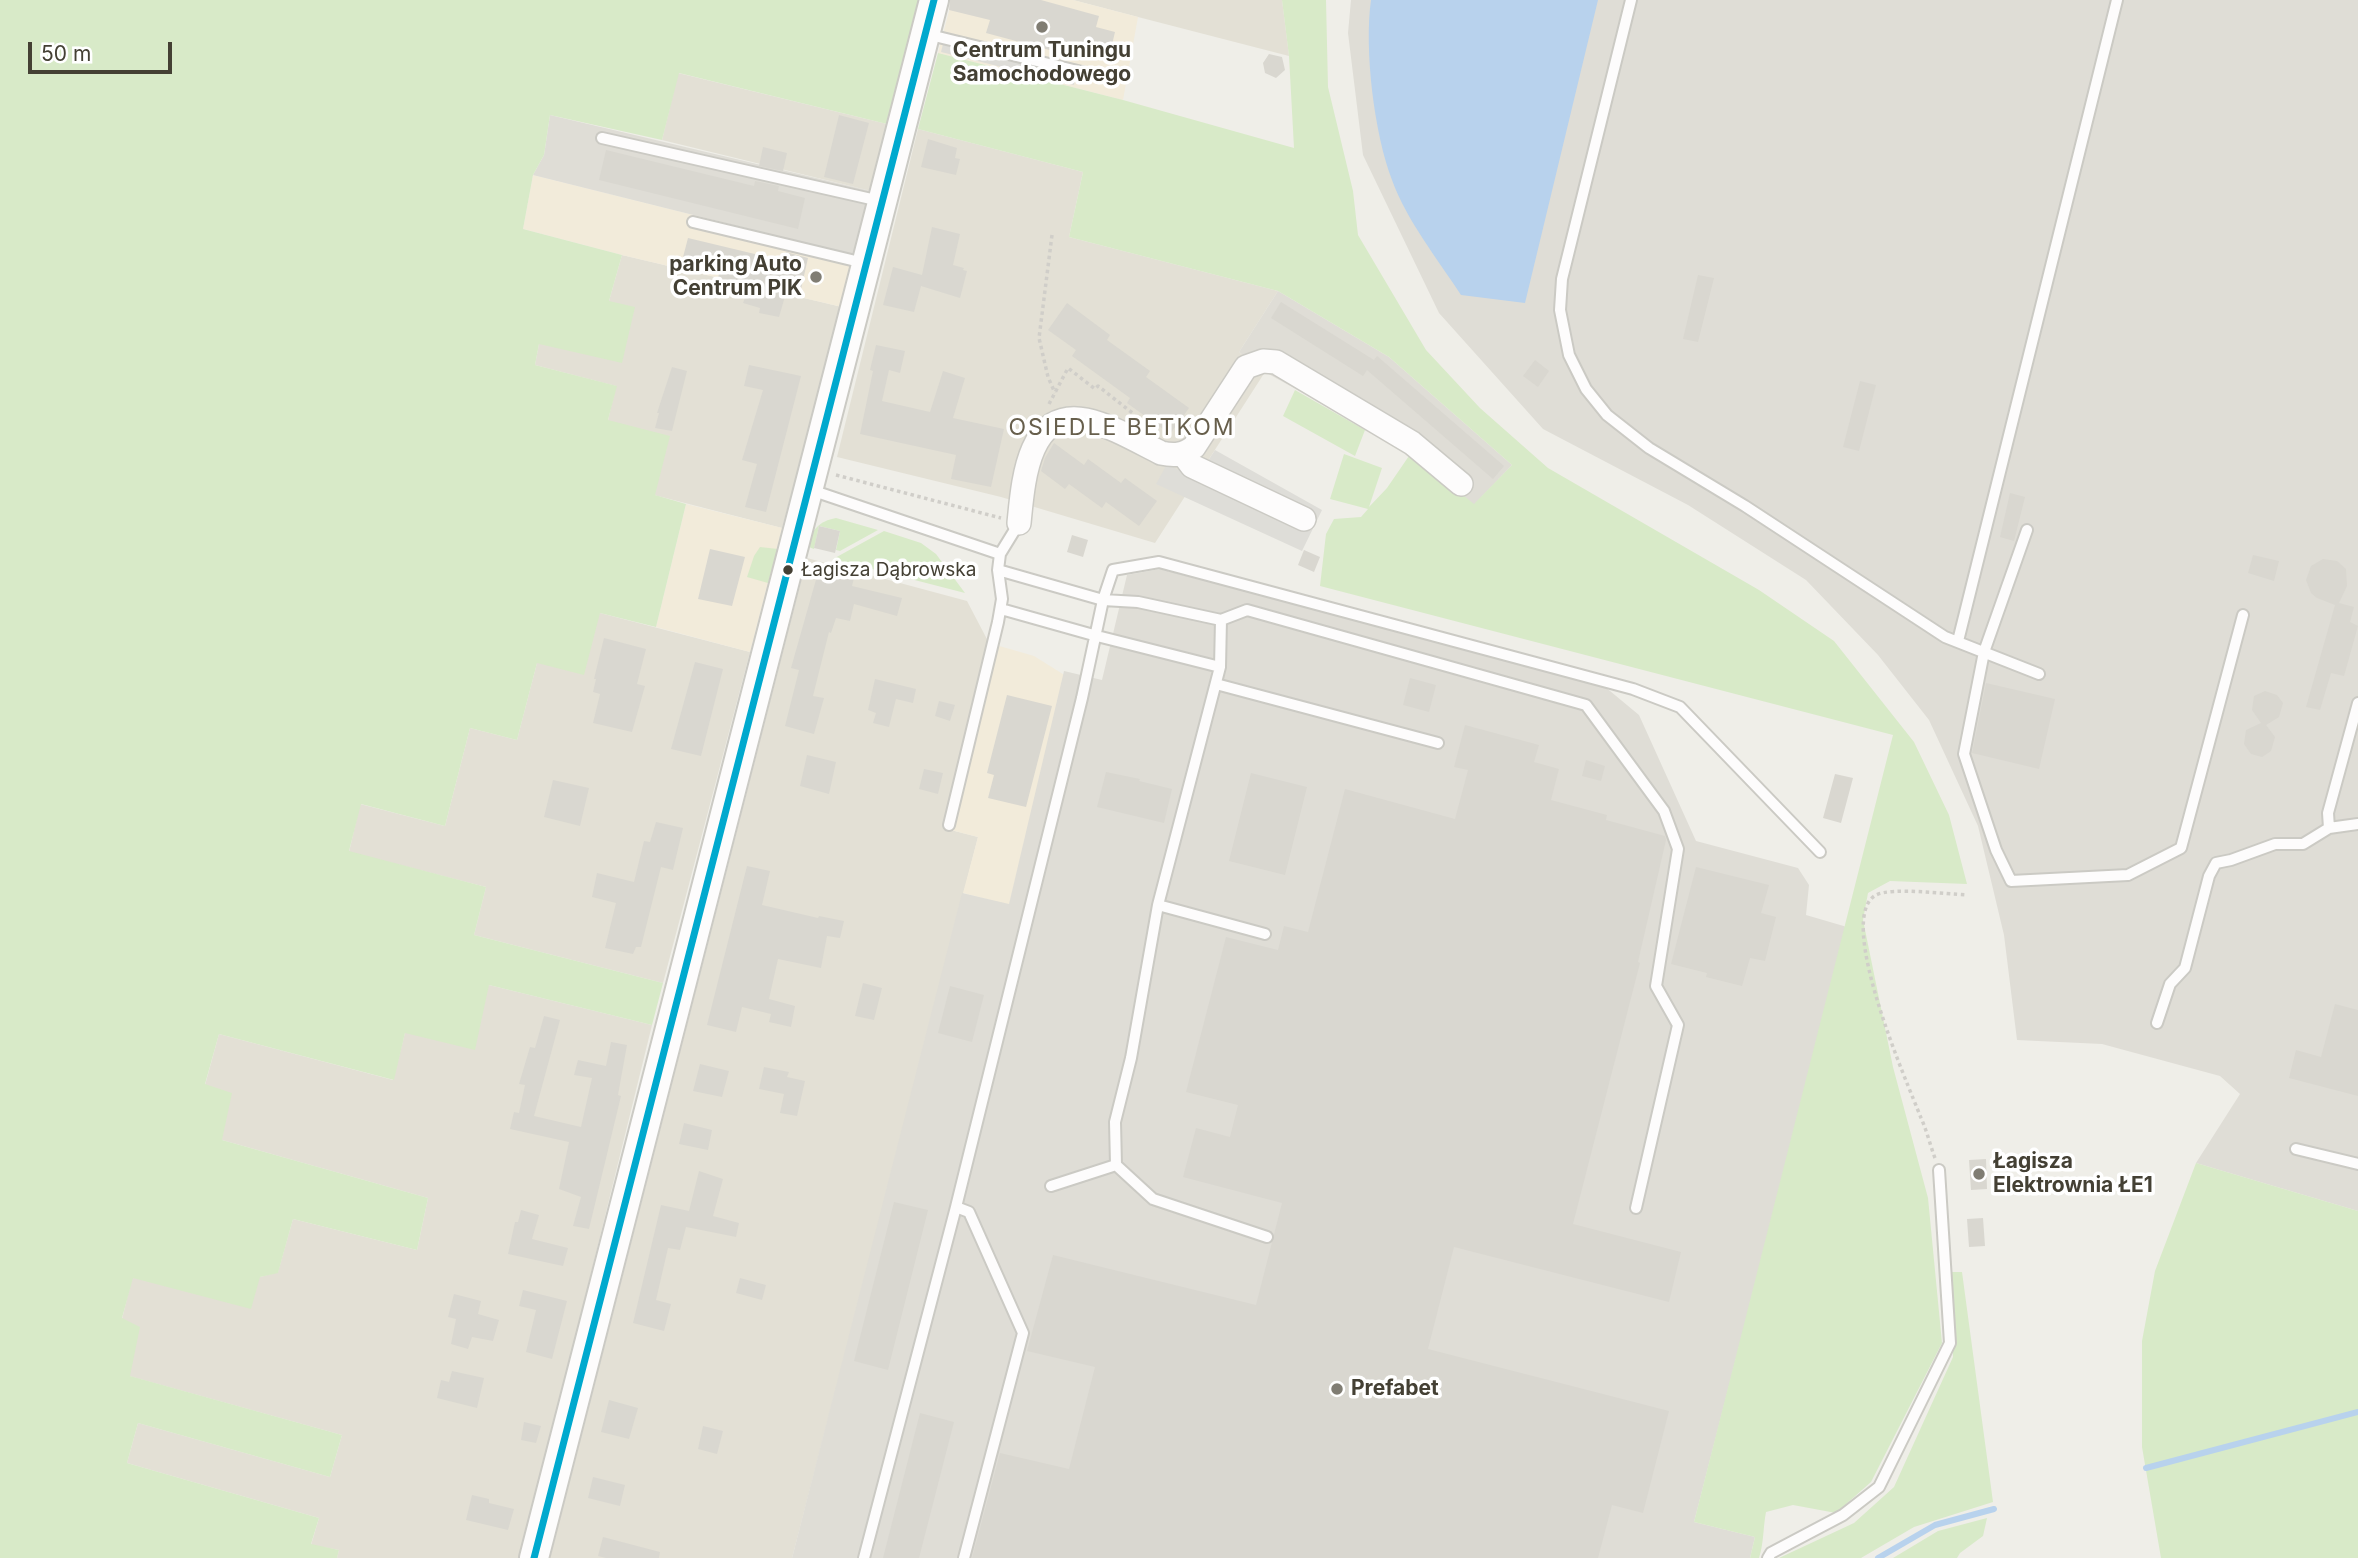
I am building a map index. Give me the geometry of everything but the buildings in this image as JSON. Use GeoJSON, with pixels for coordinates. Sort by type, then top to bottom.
{"type":"FeatureCollection","features":[{"type":"Feature","properties":{"kind":"street"},"geometry":{"type":"LineString","coordinates":[[534,1558],[934,0]]}},
{"type":"Feature","properties":{"kind":"street"},"geometry":{"type":"LineString","coordinates":[[1019,523],[1024,478],[1030,454],[1041,435],[1055,424],[1064,420],[1085,419],[1161,453],[1183,454],[1194,447],[1246,367],[1263,361],[1276,362],[1412,443],[1461,484]]}},
{"type":"Feature","properties":{"kind":"street"},"geometry":{"type":"LineString","coordinates":[[1183,454],[1192,466],[1304,519]]}},
{"type":"Feature","properties":{"kind":"lane"},"geometry":{"type":"LineString","coordinates":[[1631,0],[1562,279],[1560,310],[1569,355],[1586,389],[1607,415],[1648,448],[1745,506],[1945,637],[2039,674]]}},
{"type":"Feature","properties":{"kind":"lane"},"geometry":{"type":"LineString","coordinates":[[1958,641],[2117,0]]}},
{"type":"Feature","properties":{"kind":"lane"},"geometry":{"type":"LineString","coordinates":[[926,34],[1086,73]]}},
{"type":"Feature","properties":{"kind":"lane"},"geometry":{"type":"LineString","coordinates":[[602,138],[883,201]]}},
{"type":"Feature","properties":{"kind":"lane"},"geometry":{"type":"LineString","coordinates":[[693,222],[866,264]]}},
{"type":"Feature","properties":{"kind":"lane"},"geometry":{"type":"LineString","coordinates":[[808,489],[1000,554]]}},
{"type":"Feature","properties":{"kind":"lane"},"geometry":{"type":"LineString","coordinates":[[949,825],[1001,609],[998,570],[1000,554],[1019,523]]}},
{"type":"Feature","properties":{"kind":"lane"},"geometry":{"type":"LineString","coordinates":[[2027,530],[1984,652],[1964,754],[1996,849],[2011,881],[2128,875],[2181,848],[2243,615]]}},
{"type":"Feature","properties":{"kind":"lane"},"geometry":{"type":"LineString","coordinates":[[864,1558],[956,1207],[1097,636],[1103,600],[1113,570],[1159,562],[1633,689],[1680,707],[1820,852]]}},
{"type":"Feature","properties":{"kind":"lane"},"geometry":{"type":"LineString","coordinates":[[998,570],[1103,600],[1138,601],[1221,620],[1247,610],[1586,705],[1664,811],[1678,849],[1656,986],[1678,1025],[1636,1208]]}},
{"type":"Feature","properties":{"kind":"lane"},"geometry":{"type":"LineString","coordinates":[[1001,609],[1220,667]]}},
{"type":"Feature","properties":{"kind":"lane"},"geometry":{"type":"LineString","coordinates":[[1221,620],[1220,667],[1158,905],[1131,1058],[1115,1122],[1116,1165],[1153,1199],[1268,1237]]}},
{"type":"Feature","properties":{"kind":"lane"},"geometry":{"type":"LineString","coordinates":[[1216,684],[1438,743]]}},
{"type":"Feature","properties":{"kind":"lane"},"geometry":{"type":"LineString","coordinates":[[2329,828],[2328,813],[2358,703]]}},
{"type":"Feature","properties":{"kind":"lane"},"geometry":{"type":"LineString","coordinates":[[2157,1023],[2171,984],[2185,968],[2209,876],[2216,863],[2275,844],[2304,844],[2329,828],[2358,824]]}},
{"type":"Feature","properties":{"kind":"lane"},"geometry":{"type":"LineString","coordinates":[[1158,905],[1265,934]]}},
{"type":"Feature","properties":{"kind":"lane"},"geometry":{"type":"LineString","coordinates":[[2296,1149],[2358,1164]]}},
{"type":"Feature","properties":{"kind":"lane"},"geometry":{"type":"LineString","coordinates":[[1051,1186],[1116,1165]]}},
{"type":"Feature","properties":{"kind":"lane"},"geometry":{"type":"LineString","coordinates":[[1768,1558],[1771,1552],[1843,1515],[1879,1487],[1950,1343],[1939,1170]]}},
{"type":"Feature","properties":{"kind":"lane"},"geometry":{"type":"LineString","coordinates":[[956,1207],[969,1212],[1023,1333],[964,1558]]}},
{"type":"Feature","properties":{"kind":"path"},"geometry":{"type":"LineString","coordinates":[[1052,235],[1039,338],[1048,377],[1055,393]]}},
{"type":"Feature","properties":{"kind":"path"},"geometry":{"type":"LineString","coordinates":[[1055,424],[1048,406],[1068,368],[1095,389],[1098,386],[1137,417]]}},
{"type":"Feature","properties":{"kind":"path"},"geometry":{"type":"LineString","coordinates":[[832,470],[837,476],[1019,523]]}},
{"type":"Feature","properties":{"kind":"path"},"geometry":{"type":"LineString","coordinates":[[1939,1170],[1874,990],[1865,953],[1863,920],[1869,902],[1876,895],[1898,891],[1966,895]]}},
{"type":"Feature","properties":{"kind":"shaded area"},"geometry":{"type":"Polygon","coordinates":[[[952,0],[1073,0],[1138,17],[1123,100],[938,53],[952,0]]]}},
{"type":"Feature","properties":{"kind":"shaded area"},"geometry":{"type":"Polygon","coordinates":[[[1073,0],[1282,0],[1289,56],[1138,17],[1073,0]]]}},
{"type":"Feature","properties":{"kind":"shaded area"},"geometry":{"type":"Polygon","coordinates":[[[1351,0],[2358,0],[2358,1211],[2196,1163],[2240,1094],[2220,1076],[2102,1044],[2017,1040],[2004,935],[1978,826],[1929,720],[1878,655],[1806,580],[1688,505],[1543,429],[1439,313],[1363,155],[1348,33],[1351,0]]]}},
{"type":"Feature","properties":{"kind":"shaded area"},"geometry":{"type":"Polygon","coordinates":[[[944,40],[1077,72],[1074,85],[941,52],[944,40]]]}},
{"type":"Feature","properties":{"kind":"shaded area"},"geometry":{"type":"Polygon","coordinates":[[[678,73],[887,124],[871,191],[662,140],[678,73]]]}},
{"type":"Feature","properties":{"kind":"shaded area"},"geometry":{"type":"Polygon","coordinates":[[[550,115],[871,191],[854,255],[533,175],[544,155],[550,115]]]}},
{"type":"Feature","properties":{"kind":"shaded area"},"geometry":{"type":"Polygon","coordinates":[[[918,129],[1083,172],[1069,237],[1278,291],[1239,352],[1265,372],[1155,543],[1001,497],[837,457],[918,129]]]}},
{"type":"Feature","properties":{"kind":"shaded area"},"geometry":{"type":"Polygon","coordinates":[[[533,175],[854,255],[842,307],[523,229],[533,175]]]}},
{"type":"Feature","properties":{"kind":"shaded area"},"geometry":{"type":"Polygon","coordinates":[[[622,255],[842,307],[782,528],[654,495],[608,420],[616,386],[535,365],[539,344],[609,301],[622,255]]]}},
{"type":"Feature","properties":{"kind":"shaded area"},"geometry":{"type":"Polygon","coordinates":[[[1278,291],[1389,357],[1512,465],[1474,505],[1411,453],[1265,372],[1239,352],[1278,291]]]}},
{"type":"Feature","properties":{"kind":"shaded area"},"geometry":{"type":"Polygon","coordinates":[[[1215,450],[1322,510],[1302,551],[1156,484],[1167,464],[1196,479],[1215,450]]]}},
{"type":"Feature","properties":{"kind":"shaded area"},"geometry":{"type":"Polygon","coordinates":[[[686,504],[782,528],[750,652],[656,627],[686,504]]]}},
{"type":"Feature","properties":{"kind":"shaded area"},"geometry":{"type":"Polygon","coordinates":[[[807,558],[967,601],[989,643],[943,828],[978,837],[897,1154],[792,1558],[550,1558],[807,558]]]}},
{"type":"Feature","properties":{"kind":"shaded area"},"geometry":{"type":"Polygon","coordinates":[[[1160,569],[1604,686],[1639,715],[1696,841],[1798,868],[1809,885],[1806,915],[1847,927],[1694,1522],[1755,1537],[1750,1558],[792,1558],[962,893],[1009,904],[1064,671],[1102,680],[1127,575],[1160,569]]]}},
{"type":"Feature","properties":{"kind":"shaded area"},"geometry":{"type":"Polygon","coordinates":[[[600,613],[750,652],[663,983],[474,935],[486,887],[349,852],[360,804],[445,826],[470,728],[517,740],[537,663],[600,613]]]}},
{"type":"Feature","properties":{"kind":"shaded area"},"geometry":{"type":"Polygon","coordinates":[[[989,643],[1034,656],[1066,676],[1009,905],[963,893],[978,837],[943,828],[989,643]]]}},
{"type":"Feature","properties":{"kind":"shaded area"},"geometry":{"type":"Polygon","coordinates":[[[489,985],[652,1025],[521,1558],[337,1558],[339,1550],[311,1545],[319,1518],[127,1463],[138,1423],[330,1477],[342,1435],[129,1376],[122,1319],[132,1278],[260,1277],[278,1272],[293,1219],[417,1250],[428,1198],[222,1140],[205,1085],[219,1034],[393,1080],[405,1033],[489,985]]]}},
{"type":"Feature","properties":{"kind":"green space"},"geometry":{"type":"Polygon","coordinates":[[[0,0],[921,0],[887,124],[679,73],[662,140],[550,115],[544,155],[533,175],[523,229],[622,255],[609,301],[635,307],[622,363],[539,344],[535,365],[617,386],[608,420],[670,436],[655,495],[686,504],[656,627],[600,613],[584,675],[537,663],[517,740],[470,728],[445,826],[361,804],[349,851],[486,887],[474,935],[663,983],[652,1025],[489,985],[475,1050],[405,1033],[394,1080],[219,1034],[205,1084],[232,1093],[222,1140],[428,1198],[417,1250],[293,1219],[278,1273],[260,1277],[251,1309],[133,1278],[122,1318],[140,1327],[130,1376],[342,1435],[330,1477],[138,1423],[127,1463],[319,1518],[311,1544],[339,1550],[337,1558],[0,1558],[0,0]]]}},
{"type":"Feature","properties":{"kind":"green space"},"geometry":{"type":"Polygon","coordinates":[[[1282,0],[1326,0],[1328,87],[1353,191],[1358,235],[1426,350],[1480,408],[1548,468],[1759,590],[1834,641],[1914,742],[1949,815],[1967,884],[1890,881],[1868,893],[1863,920],[1893,1067],[1928,1198],[1942,1343],[1871,1482],[1836,1513],[1793,1505],[1766,1512],[1759,1558],[1750,1558],[1755,1537],[1694,1522],[1893,735],[1320,586],[1326,534],[1334,519],[1361,517],[1368,509],[1330,499],[1344,454],[1382,468],[1369,507],[1387,488],[1411,453],[1474,504],[1512,465],[1389,357],[1278,291],[1069,237],[1083,172],[918,129],[938,53],[1123,100],[1294,148],[1289,56],[1282,0]]]}},
{"type":"Feature","properties":{"kind":"green space"},"geometry":{"type":"Polygon","coordinates":[[[1295,390],[1365,430],[1355,456],[1283,416],[1295,390]]]}},
{"type":"Feature","properties":{"kind":"green space"},"geometry":{"type":"Polygon","coordinates":[[[836,518],[878,530],[840,551],[836,550],[840,531],[819,526],[814,549],[806,546],[817,527],[825,521],[836,518]]]}},
{"type":"Feature","properties":{"kind":"green space"},"geometry":{"type":"Polygon","coordinates":[[[884,531],[921,543],[936,554],[965,593],[833,559],[884,531]]]}},
{"type":"Feature","properties":{"kind":"green space"},"geometry":{"type":"Polygon","coordinates":[[[760,547],[778,549],[768,583],[747,577],[760,547]]]}},
{"type":"Feature","properties":{"kind":"green space"},"geometry":{"type":"Polygon","coordinates":[[[2196,1163],[2358,1211],[2358,1558],[2161,1558],[2142,1447],[2142,1341],[2155,1271],[2196,1163]]]}},
{"type":"Feature","properties":{"kind":"green space"},"geometry":{"type":"Polygon","coordinates":[[[1951,1272],[1962,1272],[1993,1502],[1914,1527],[1861,1558],[1779,1558],[1854,1523],[1894,1487],[1953,1357],[1951,1272]]]}},
{"type":"Feature","properties":{"kind":"green space"},"geometry":{"type":"Polygon","coordinates":[[[1987,1518],[1983,1536],[1957,1558],[1893,1558],[1938,1531],[1987,1518]]]}},
{"type":"Feature","properties":{"kind":"water"},"geometry":{"type":"Polygon","coordinates":[[[1371,0],[1598,0],[1525,303],[1461,295],[1423,239],[1398,195],[1380,139],[1372,91],[1369,42],[1371,0]]]}},
{"type":"Feature","properties":{"kind":"waterway"},"geometry":{"type":"LineString","coordinates":[[2146,1468],[2358,1412]]}},
{"type":"Feature","properties":{"kind":"waterway"},"geometry":{"type":"LineString","coordinates":[[1878,1558],[1935,1525],[1994,1509]]}},
{"type":"Feature","properties":{"kind":"transit line"},"geometry":{"type":"LineString","coordinates":[[534,1558],[934,0]]}},
{"type":"Feature","properties":{"kind":"place","name":"Centrum Tuningu Samochodowego"},"geometry":{"type":"Point","coordinates":[1042,27]}},
{"type":"Feature","properties":{"kind":"place","name":"parking Auto Centrum PIK"},"geometry":{"type":"Point","coordinates":[816,277]}},
{"type":"Feature","properties":{"kind":"place","name":"Łagisza Dąbrowska"},"geometry":{"type":"Point","coordinates":[788,570]}},
{"type":"Feature","properties":{"kind":"place","name":"Łagisza Elektrownia ŁE1"},"geometry":{"type":"Point","coordinates":[1979,1174]}},
{"type":"Feature","properties":{"kind":"place","name":"Prefabet"},"geometry":{"type":"Point","coordinates":[1337,1389]}},
{"type":"Feature","properties":{"kind":"district","name":"OSIEDLE BETKOM"},"geometry":{"type":"Point","coordinates":[1122,428]}}]}
